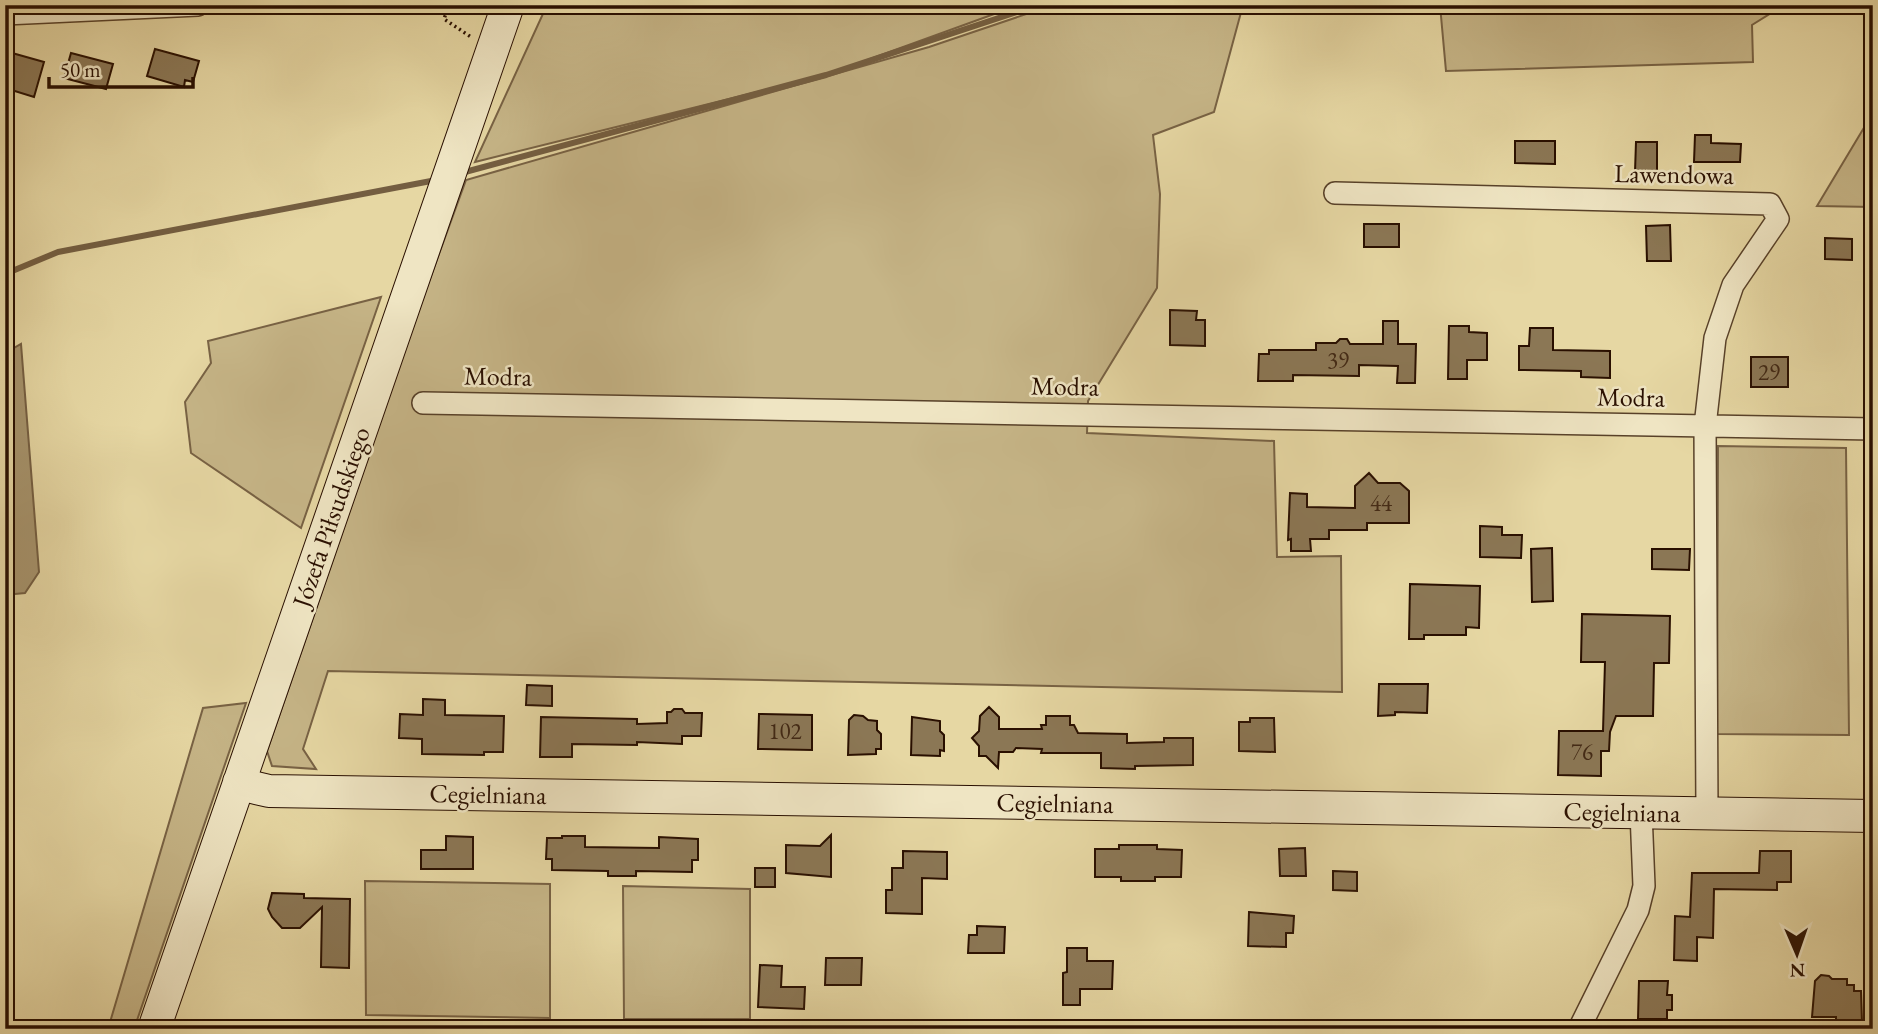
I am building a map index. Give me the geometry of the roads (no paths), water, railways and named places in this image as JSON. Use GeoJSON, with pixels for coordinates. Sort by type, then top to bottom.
{"type":"FeatureCollection","features":[{"type":"Feature","properties":{"kind":"street"},"geometry":{"type":"LineString","coordinates":[[5,14],[198,5]]}},
{"type":"Feature","properties":{"kind":"street","name":"Józefa Piłsudskiego"},"geometry":{"type":"LineString","coordinates":[[160,1027],[239,782],[508,5]]}},
{"type":"Feature","properties":{"kind":"street","name":"Lawendowa"},"geometry":{"type":"LineString","coordinates":[[1335,193],[1769,204],[1778,219],[1732,285],[1715,338],[1705,426]]}},
{"type":"Feature","properties":{"kind":"street","name":"Modra"},"geometry":{"type":"LineString","coordinates":[[423,403],[1873,429]]}},
{"type":"Feature","properties":{"kind":"street"},"geometry":{"type":"LineString","coordinates":[[1705,426],[1707,813]]}},
{"type":"Feature","properties":{"kind":"street","name":"Cegielniana"},"geometry":{"type":"LineString","coordinates":[[239,782],[252,787],[283,791],[1873,816]]}},
{"type":"Feature","properties":{"kind":"street"},"geometry":{"type":"LineString","coordinates":[[1578,1029],[1638,910],[1644,886],[1641,812]]}},
{"type":"Feature","properties":{"kind":"waterway"},"geometry":{"type":"LineString","coordinates":[[465,172],[826,75],[1038,5]]}},
{"type":"Feature","properties":{"kind":"waterway"},"geometry":{"type":"LineString","coordinates":[[5,274],[58,252],[431,181]]}}]}
